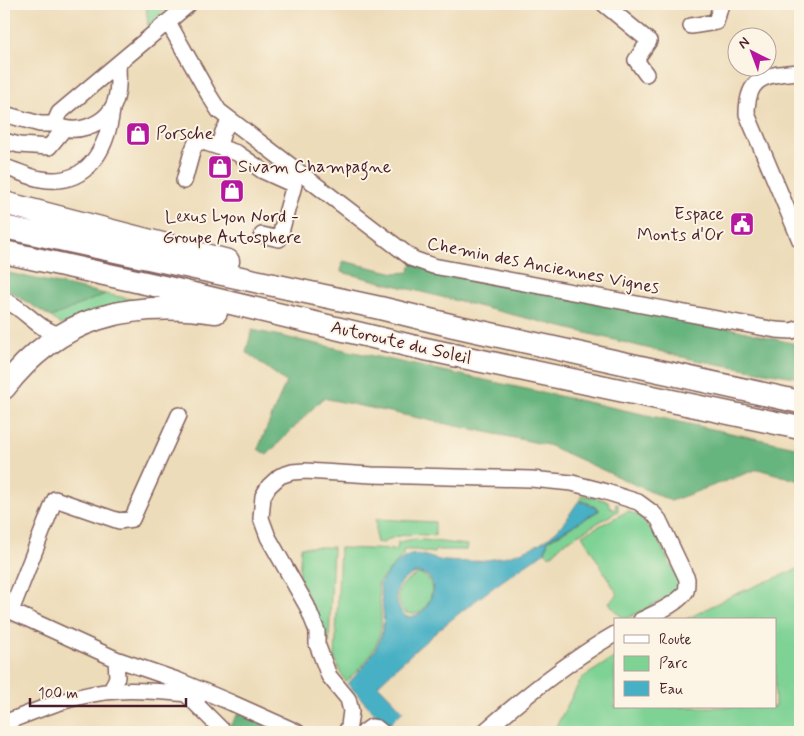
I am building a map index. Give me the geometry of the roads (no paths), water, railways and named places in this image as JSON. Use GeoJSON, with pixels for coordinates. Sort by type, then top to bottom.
{"type":"FeatureCollection","features":[{"type":"Feature","properties":{"kind":"highway"},"geometry":{"type":"LineString","coordinates":[[4,203],[276,274],[380,308]]}},
{"type":"Feature","properties":{"kind":"highway","name":"Autoroute du Soleil"},"geometry":{"type":"LineString","coordinates":[[4,227],[380,308],[800,402]]}},
{"type":"Feature","properties":{"kind":"highway","name":"Autoroute du Soleil"},"geometry":{"type":"LineString","coordinates":[[4,252],[168,288],[411,346],[800,428]]}},
{"type":"Feature","properties":{"kind":"highway"},"geometry":{"type":"LineString","coordinates":[[4,388],[32,357],[61,335],[95,319],[121,312],[170,307],[223,313],[360,340],[411,346]]}},
{"type":"Feature","properties":{"kind":"street"},"geometry":{"type":"LineString","coordinates":[[4,141],[19,145],[49,148],[59,126],[60,114],[189,4]]}},
{"type":"Feature","properties":{"kind":"street"},"geometry":{"type":"LineString","coordinates":[[604,4],[649,41],[636,60],[646,74]]}},
{"type":"Feature","properties":{"kind":"street"},"geometry":{"type":"LineString","coordinates":[[691,26],[716,22],[721,4]]}},
{"type":"Feature","properties":{"kind":"street","name":"Chemin des Anciennes Vignes"},"geometry":{"type":"LineString","coordinates":[[168,22],[219,111],[297,179],[413,259],[433,266],[776,330],[792,331],[800,328]]}},
{"type":"Feature","properties":{"kind":"street"},"geometry":{"type":"LineString","coordinates":[[4,167],[39,179],[54,180],[78,174],[89,167],[99,154],[110,126],[112,110],[119,89],[118,64]]}},
{"type":"Feature","properties":{"kind":"street"},"geometry":{"type":"LineString","coordinates":[[800,72],[770,75],[754,83],[747,99],[747,114],[800,240]]}},
{"type":"Feature","properties":{"kind":"street"},"geometry":{"type":"LineString","coordinates":[[4,114],[40,124],[79,129],[100,122],[112,110]]}},
{"type":"Feature","properties":{"kind":"street"},"geometry":{"type":"LineString","coordinates":[[219,146],[223,132],[230,120]]}},
{"type":"Feature","properties":{"kind":"street"},"geometry":{"type":"LineString","coordinates":[[184,181],[192,152],[198,140],[237,154],[269,174],[297,179],[279,239],[262,235]]}},
{"type":"Feature","properties":{"kind":"street"},"geometry":{"type":"LineString","coordinates":[[4,218],[224,266],[276,274]]}},
{"type":"Feature","properties":{"kind":"street"},"geometry":{"type":"LineString","coordinates":[[4,300],[21,308],[45,330],[61,335]]}},
{"type":"Feature","properties":{"kind":"street"},"geometry":{"type":"LineString","coordinates":[[179,415],[132,519],[119,521],[55,499],[7,610],[116,659],[177,680],[296,732]]}},
{"type":"Feature","properties":{"kind":"street"},"geometry":{"type":"LineString","coordinates":[[346,732],[349,726],[351,711],[348,699],[329,676],[316,644],[317,631],[307,606],[268,537],[261,518],[263,496],[269,486],[280,476],[292,472],[305,472],[531,479],[572,483],[638,502],[659,520],[687,579],[686,591],[674,602],[645,618]]}},
{"type":"Feature","properties":{"kind":"street"},"geometry":{"type":"LineString","coordinates":[[484,732],[534,690],[589,650],[614,635]]}},
{"type":"Feature","properties":{"kind":"street"},"geometry":{"type":"LineString","coordinates":[[111,691],[117,677],[116,659]]}},
{"type":"Feature","properties":{"kind":"street"},"geometry":{"type":"LineString","coordinates":[[4,723],[61,701],[111,691],[153,691],[212,696]]}},
{"type":"Feature","properties":{"kind":"street"},"geometry":{"type":"LineString","coordinates":[[185,694],[224,732]]}},
{"type":"Feature","properties":{"kind":"street"},"geometry":{"type":"LineString","coordinates":[[212,696],[212,711],[224,732]]}},
{"type":"Feature","properties":{"kind":"street"},"geometry":{"type":"LineString","coordinates":[[4,732],[27,715]]}},
{"type":"Feature","properties":{"kind":"street"},"geometry":{"type":"LineString","coordinates":[[364,732],[371,727],[377,728],[382,732]]}},
{"type":"Feature","properties":{"kind":"water"},"geometry":{"type":"Polygon","coordinates":[[[578,502],[584,502],[599,510],[548,540],[545,552],[500,582],[458,614],[378,685],[403,711],[387,727],[348,684],[375,651],[381,635],[384,616],[380,583],[389,572],[404,558],[412,555],[459,562],[489,560],[518,553],[544,541],[555,532],[578,502]],[[417,573],[410,575],[398,587],[397,603],[399,609],[407,617],[416,615],[429,603],[433,587],[425,575],[417,573]]]}},
{"type":"Feature","properties":{"kind":"place","name":"Porsche"},"geometry":{"type":"Point","coordinates":[138,134]}},
{"type":"Feature","properties":{"kind":"place","name":"Sivam Champagne"},"geometry":{"type":"Point","coordinates":[220,167]}},
{"type":"Feature","properties":{"kind":"place","name":"Lexus Lyon Nord - Groupe Autosphere"},"geometry":{"type":"Point","coordinates":[232,191]}},
{"type":"Feature","properties":{"kind":"place","name":"Espace Monts d'Or"},"geometry":{"type":"Point","coordinates":[742,224]}}]}
